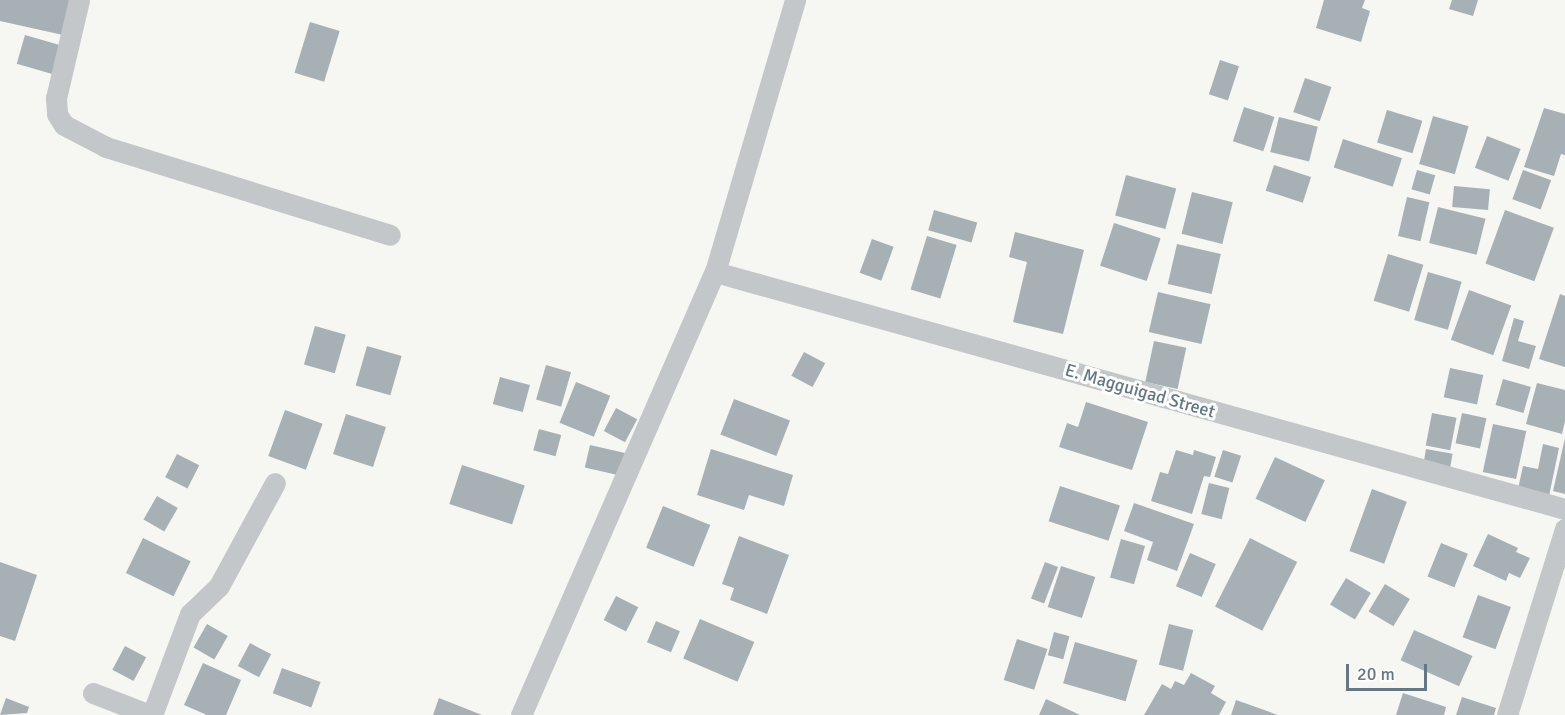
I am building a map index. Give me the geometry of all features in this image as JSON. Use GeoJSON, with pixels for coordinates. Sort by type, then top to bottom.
{"type":"FeatureCollection","features":[{"type":"Feature","properties":{"kind":"street"},"geometry":{"type":"LineString","coordinates":[[79,0],[56,98],[57,114],[64,125],[106,147],[390,235]]}},
{"type":"Feature","properties":{"kind":"street"},"geometry":{"type":"LineString","coordinates":[[521,715],[716,272],[795,0]]}},
{"type":"Feature","properties":{"kind":"street","name":"E. Magguigad Street"},"geometry":{"type":"LineString","coordinates":[[716,272],[1565,509]]}},
{"type":"Feature","properties":{"kind":"street"},"geometry":{"type":"LineString","coordinates":[[93,693],[151,715],[190,614],[219,586],[275,483]]}},
{"type":"Feature","properties":{"kind":"street"},"geometry":{"type":"LineString","coordinates":[[1507,715],[1565,529]]}},
{"type":"Feature","properties":{"kind":"building"},"geometry":{"type":"Polygon","coordinates":[[[0,0],[71,0],[63,35],[0,21],[0,0]]]}},
{"type":"Feature","properties":{"kind":"building"},"geometry":{"type":"Polygon","coordinates":[[[1324,0],[1365,0],[1362,8],[1370,11],[1361,42],[1316,28],[1324,0]]]}},
{"type":"Feature","properties":{"kind":"building"},"geometry":{"type":"Polygon","coordinates":[[[1452,0],[1478,0],[1473,16],[1449,9],[1452,0]]]}},
{"type":"Feature","properties":{"kind":"building"},"geometry":{"type":"Polygon","coordinates":[[[310,22],[340,31],[324,82],[295,73],[310,22]]]}},
{"type":"Feature","properties":{"kind":"building"},"geometry":{"type":"Polygon","coordinates":[[[25,35],[67,47],[59,76],[17,64],[25,35]]]}},
{"type":"Feature","properties":{"kind":"building"},"geometry":{"type":"Polygon","coordinates":[[[1220,60],[1239,66],[1228,100],[1209,94],[1220,60]]]}},
{"type":"Feature","properties":{"kind":"building"},"geometry":{"type":"Polygon","coordinates":[[[1305,78],[1331,87],[1320,121],[1293,112],[1305,78]]]}},
{"type":"Feature","properties":{"kind":"building"},"geometry":{"type":"Polygon","coordinates":[[[1244,107],[1274,117],[1263,151],[1233,141],[1244,107]]]}},
{"type":"Feature","properties":{"kind":"building"},"geometry":{"type":"Polygon","coordinates":[[[1544,108],[1565,114],[1565,155],[1561,154],[1554,176],[1524,167],[1544,108]]]}},
{"type":"Feature","properties":{"kind":"building"},"geometry":{"type":"Polygon","coordinates":[[[1387,110],[1422,121],[1412,153],[1377,143],[1387,110]]]}},
{"type":"Feature","properties":{"kind":"building"},"geometry":{"type":"Polygon","coordinates":[[[1433,116],[1469,126],[1455,174],[1419,164],[1433,116]]]}},
{"type":"Feature","properties":{"kind":"building"},"geometry":{"type":"Polygon","coordinates":[[[1279,117],[1318,127],[1309,162],[1270,152],[1279,117]]]}},
{"type":"Feature","properties":{"kind":"building"},"geometry":{"type":"Polygon","coordinates":[[[1487,136],[1521,149],[1508,181],[1475,168],[1487,136]]]}},
{"type":"Feature","properties":{"kind":"building"},"geometry":{"type":"Polygon","coordinates":[[[1343,139],[1402,158],[1393,187],[1334,168],[1343,139]]]}},
{"type":"Feature","properties":{"kind":"building"},"geometry":{"type":"Polygon","coordinates":[[[1274,165],[1311,177],[1303,203],[1266,191],[1274,165]]]}},
{"type":"Feature","properties":{"kind":"building"},"geometry":{"type":"Polygon","coordinates":[[[1417,170],[1435,175],[1430,194],[1411,189],[1417,170]]]}},
{"type":"Feature","properties":{"kind":"building"},"geometry":{"type":"Polygon","coordinates":[[[1523,170],[1551,180],[1541,209],[1512,199],[1523,170]]]}},
{"type":"Feature","properties":{"kind":"building"},"geometry":{"type":"Polygon","coordinates":[[[1126,175],[1176,188],[1165,229],[1115,216],[1126,175]]]}},
{"type":"Feature","properties":{"kind":"building"},"geometry":{"type":"Polygon","coordinates":[[[1454,186],[1490,189],[1488,210],[1452,207],[1454,186]]]}},
{"type":"Feature","properties":{"kind":"building"},"geometry":{"type":"Polygon","coordinates":[[[1192,192],[1233,202],[1222,244],[1182,234],[1192,192]]]}},
{"type":"Feature","properties":{"kind":"building"},"geometry":{"type":"Polygon","coordinates":[[[1407,197],[1429,202],[1420,241],[1398,236],[1407,197]]]}},
{"type":"Feature","properties":{"kind":"building"},"geometry":{"type":"Polygon","coordinates":[[[1438,207],[1486,219],[1477,255],[1429,243],[1438,207]]]}},
{"type":"Feature","properties":{"kind":"building"},"geometry":{"type":"Polygon","coordinates":[[[934,210],[977,222],[971,243],[928,230],[934,210]]]}},
{"type":"Feature","properties":{"kind":"building"},"geometry":{"type":"Polygon","coordinates":[[[1505,210],[1554,228],[1534,281],[1486,264],[1505,210]]]}},
{"type":"Feature","properties":{"kind":"building"},"geometry":{"type":"Polygon","coordinates":[[[1114,223],[1161,238],[1147,281],[1100,266],[1114,223]]]}},
{"type":"Feature","properties":{"kind":"building"},"geometry":{"type":"Polygon","coordinates":[[[1015,232],[1084,250],[1063,334],[1013,322],[1027,262],[1009,257],[1015,232]]]}},
{"type":"Feature","properties":{"kind":"building"},"geometry":{"type":"Polygon","coordinates":[[[927,236],[957,245],[940,299],[911,290],[927,236]]]}},
{"type":"Feature","properties":{"kind":"building"},"geometry":{"type":"Polygon","coordinates":[[[872,239],[894,247],[881,281],[860,273],[872,239]]]}},
{"type":"Feature","properties":{"kind":"building"},"geometry":{"type":"Polygon","coordinates":[[[1177,244],[1221,254],[1212,294],[1168,284],[1177,244]]]}},
{"type":"Feature","properties":{"kind":"building"},"geometry":{"type":"Polygon","coordinates":[[[1388,254],[1423,265],[1409,312],[1374,301],[1388,254]]]}},
{"type":"Feature","properties":{"kind":"building"},"geometry":{"type":"Polygon","coordinates":[[[1428,272],[1462,282],[1448,330],[1414,320],[1428,272]]]}},
{"type":"Feature","properties":{"kind":"building"},"geometry":{"type":"Polygon","coordinates":[[[1469,290],[1511,305],[1493,355],[1451,340],[1469,290]]]}},
{"type":"Feature","properties":{"kind":"building"},"geometry":{"type":"Polygon","coordinates":[[[1158,292],[1211,304],[1201,344],[1149,332],[1158,292]]]}},
{"type":"Feature","properties":{"kind":"building"},"geometry":{"type":"Polygon","coordinates":[[[1560,294],[1565,296],[1565,367],[1539,359],[1560,294]]]}},
{"type":"Feature","properties":{"kind":"building"},"geometry":{"type":"Polygon","coordinates":[[[1514,318],[1524,321],[1518,341],[1536,346],[1529,369],[1502,361],[1514,318]]]}},
{"type":"Feature","properties":{"kind":"building"},"geometry":{"type":"Polygon","coordinates":[[[315,326],[346,335],[335,373],[304,364],[315,326]]]}},
{"type":"Feature","properties":{"kind":"building"},"geometry":{"type":"Polygon","coordinates":[[[1154,341],[1186,348],[1178,389],[1145,382],[1154,341]]]}},
{"type":"Feature","properties":{"kind":"building"},"geometry":{"type":"Polygon","coordinates":[[[367,346],[402,356],[390,395],[356,385],[367,346]]]}},
{"type":"Feature","properties":{"kind":"building"},"geometry":{"type":"Polygon","coordinates":[[[804,352],[825,363],[813,387],[791,376],[804,352]]]}},
{"type":"Feature","properties":{"kind":"building"},"geometry":{"type":"Polygon","coordinates":[[[546,365],[571,372],[561,407],[536,400],[546,365]]]}},
{"type":"Feature","properties":{"kind":"building"},"geometry":{"type":"Polygon","coordinates":[[[1450,368],[1483,375],[1477,404],[1444,397],[1450,368]]]}},
{"type":"Feature","properties":{"kind":"building"},"geometry":{"type":"Polygon","coordinates":[[[500,377],[530,385],[523,412],[493,404],[500,377]]]}},
{"type":"Feature","properties":{"kind":"building"},"geometry":{"type":"Polygon","coordinates":[[[1503,379],[1531,387],[1523,413],[1496,405],[1503,379]]]}},
{"type":"Feature","properties":{"kind":"building"},"geometry":{"type":"Polygon","coordinates":[[[576,382],[610,396],[594,437],[560,423],[576,382]]]}},
{"type":"Feature","properties":{"kind":"building"},"geometry":{"type":"Polygon","coordinates":[[[1537,383],[1565,390],[1565,421],[1562,434],[1526,424],[1537,383]]]}},
{"type":"Feature","properties":{"kind":"building"},"geometry":{"type":"Polygon","coordinates":[[[734,399],[790,421],[776,456],[720,434],[734,399]]]}},
{"type":"Feature","properties":{"kind":"building"},"geometry":{"type":"Polygon","coordinates":[[[1086,402],[1148,422],[1132,470],[1059,447],[1067,423],[1078,427],[1086,402]]]}},
{"type":"Feature","properties":{"kind":"building"},"geometry":{"type":"Polygon","coordinates":[[[616,408],[637,419],[625,442],[604,431],[616,408]]]}},
{"type":"Feature","properties":{"kind":"building"},"geometry":{"type":"Polygon","coordinates":[[[285,410],[323,424],[306,470],[268,456],[285,410]]]}},
{"type":"Feature","properties":{"kind":"building"},"geometry":{"type":"Polygon","coordinates":[[[1432,413],[1457,418],[1450,450],[1426,445],[1432,413]]]}},
{"type":"Feature","properties":{"kind":"building"},"geometry":{"type":"Polygon","coordinates":[[[1462,413],[1486,418],[1480,449],[1456,443],[1462,413]]]}},
{"type":"Feature","properties":{"kind":"building"},"geometry":{"type":"Polygon","coordinates":[[[346,414],[386,427],[373,467],[333,454],[346,414]]]}},
{"type":"Feature","properties":{"kind":"building"},"geometry":{"type":"Polygon","coordinates":[[[1493,424],[1526,431],[1516,479],[1483,472],[1493,424]]]}},
{"type":"Feature","properties":{"kind":"building"},"geometry":{"type":"Polygon","coordinates":[[[539,429],[561,435],[556,456],[533,450],[539,429]]]}},
{"type":"Feature","properties":{"kind":"building"},"geometry":{"type":"Polygon","coordinates":[[[1565,438],[1565,494],[1553,491],[1565,438]]]}},
{"type":"Feature","properties":{"kind":"building"},"geometry":{"type":"Polygon","coordinates":[[[1543,444],[1559,448],[1549,496],[1518,489],[1523,466],[1538,469],[1543,444]]]}},
{"type":"Feature","properties":{"kind":"building"},"geometry":{"type":"Polygon","coordinates":[[[590,445],[626,453],[621,476],[585,467],[590,445]]]}},
{"type":"Feature","properties":{"kind":"building"},"geometry":{"type":"Polygon","coordinates":[[[711,449],[793,475],[784,506],[749,495],[744,510],[697,495],[711,449]]]}},
{"type":"Feature","properties":{"kind":"building"},"geometry":{"type":"Polygon","coordinates":[[[1426,449],[1453,454],[1449,471],[1423,467],[1426,449]]]}},
{"type":"Feature","properties":{"kind":"building"},"geometry":{"type":"Polygon","coordinates":[[[1176,450],[1193,455],[1194,450],[1216,457],[1210,477],[1204,476],[1192,514],[1151,501],[1160,472],[1168,474],[1176,450]]]}},
{"type":"Feature","properties":{"kind":"building"},"geometry":{"type":"Polygon","coordinates":[[[1223,450],[1241,456],[1232,483],[1214,477],[1223,450]]]}},
{"type":"Feature","properties":{"kind":"building"},"geometry":{"type":"Polygon","coordinates":[[[177,454],[199,465],[187,489],[165,477],[177,454]]]}},
{"type":"Feature","properties":{"kind":"building"},"geometry":{"type":"Polygon","coordinates":[[[1275,457],[1325,480],[1305,522],[1256,499],[1275,457]]]}},
{"type":"Feature","properties":{"kind":"building"},"geometry":{"type":"Polygon","coordinates":[[[462,465],[525,485],[512,524],[449,504],[462,465]]]}},
{"type":"Feature","properties":{"kind":"building"},"geometry":{"type":"Polygon","coordinates":[[[1209,483],[1229,488],[1222,519],[1201,514],[1209,483]]]}},
{"type":"Feature","properties":{"kind":"building"},"geometry":{"type":"Polygon","coordinates":[[[1060,486],[1120,505],[1108,541],[1049,521],[1060,486]]]}},
{"type":"Feature","properties":{"kind":"building"},"geometry":{"type":"Polygon","coordinates":[[[1372,489],[1407,502],[1384,564],[1349,551],[1372,489]]]}},
{"type":"Feature","properties":{"kind":"building"},"geometry":{"type":"Polygon","coordinates":[[[157,496],[178,508],[164,531],[144,519],[157,496]]]}},
{"type":"Feature","properties":{"kind":"building"},"geometry":{"type":"Polygon","coordinates":[[[1134,503],[1194,524],[1177,571],[1147,560],[1153,542],[1124,531],[1134,503]]]}},
{"type":"Feature","properties":{"kind":"building"},"geometry":{"type":"Polygon","coordinates":[[[663,506],[710,525],[693,567],[646,548],[663,506]]]}},
{"type":"Feature","properties":{"kind":"building"},"geometry":{"type":"Polygon","coordinates":[[[1488,534],[1518,548],[1516,552],[1530,558],[1520,578],[1509,573],[1506,581],[1473,566],[1488,534]]]}},
{"type":"Feature","properties":{"kind":"building"},"geometry":{"type":"Polygon","coordinates":[[[739,536],[789,555],[767,614],[730,600],[734,588],[722,584],[739,536]]]}},
{"type":"Feature","properties":{"kind":"building"},"geometry":{"type":"Polygon","coordinates":[[[143,538],[191,561],[174,596],[126,573],[143,538]]]}},
{"type":"Feature","properties":{"kind":"building"},"geometry":{"type":"Polygon","coordinates":[[[1250,538],[1297,562],[1262,631],[1215,607],[1250,538]]]}},
{"type":"Feature","properties":{"kind":"building"},"geometry":{"type":"Polygon","coordinates":[[[1121,539],[1145,546],[1134,584],[1110,577],[1121,539]]]}},
{"type":"Feature","properties":{"kind":"building"},"geometry":{"type":"Polygon","coordinates":[[[1441,543],[1468,554],[1454,587],[1428,576],[1441,543]]]}},
{"type":"Feature","properties":{"kind":"building"},"geometry":{"type":"Polygon","coordinates":[[[1190,553],[1216,564],[1202,597],[1176,586],[1190,553]]]}},
{"type":"Feature","properties":{"kind":"building"},"geometry":{"type":"Polygon","coordinates":[[[0,562],[37,575],[15,641],[0,636],[0,562]]]}},
{"type":"Feature","properties":{"kind":"building"},"geometry":{"type":"Polygon","coordinates":[[[1045,562],[1058,567],[1044,603],[1031,598],[1045,562]]]}},
{"type":"Feature","properties":{"kind":"building"},"geometry":{"type":"Polygon","coordinates":[[[1061,566],[1095,577],[1082,618],[1048,607],[1061,566]]]}},
{"type":"Feature","properties":{"kind":"building"},"geometry":{"type":"Polygon","coordinates":[[[1346,578],[1371,593],[1355,620],[1330,605],[1346,578]]]}},
{"type":"Feature","properties":{"kind":"building"},"geometry":{"type":"Polygon","coordinates":[[[1385,584],[1410,599],[1393,626],[1369,611],[1385,584]]]}},
{"type":"Feature","properties":{"kind":"building"},"geometry":{"type":"Polygon","coordinates":[[[1478,595],[1511,607],[1495,649],[1463,637],[1478,595]]]}},
{"type":"Feature","properties":{"kind":"building"},"geometry":{"type":"Polygon","coordinates":[[[616,596],[638,607],[626,631],[604,620],[616,596]]]}},
{"type":"Feature","properties":{"kind":"building"},"geometry":{"type":"Polygon","coordinates":[[[700,619],[754,642],[738,682],[683,659],[700,619]]]}},
{"type":"Feature","properties":{"kind":"building"},"geometry":{"type":"Polygon","coordinates":[[[656,621],[680,631],[671,652],[647,642],[656,621]]]}},
{"type":"Feature","properties":{"kind":"building"},"geometry":{"type":"Polygon","coordinates":[[[207,624],[228,636],[214,659],[194,647],[207,624]]]}},
{"type":"Feature","properties":{"kind":"building"},"geometry":{"type":"Polygon","coordinates":[[[1169,624],[1193,630],[1183,671],[1159,665],[1169,624]]]}},
{"type":"Feature","properties":{"kind":"building"},"geometry":{"type":"Polygon","coordinates":[[[1414,630],[1472,656],[1459,686],[1401,660],[1414,630]]]}},
{"type":"Feature","properties":{"kind":"building"},"geometry":{"type":"Polygon","coordinates":[[[1054,632],[1069,636],[1063,659],[1048,655],[1054,632]]]}},
{"type":"Feature","properties":{"kind":"building"},"geometry":{"type":"Polygon","coordinates":[[[1017,639],[1047,649],[1034,690],[1004,680],[1017,639]]]}},
{"type":"Feature","properties":{"kind":"building"},"geometry":{"type":"Polygon","coordinates":[[[1075,642],[1137,660],[1126,701],[1063,683],[1075,642]]]}},
{"type":"Feature","properties":{"kind":"building"},"geometry":{"type":"Polygon","coordinates":[[[250,643],[271,654],[259,677],[238,666],[250,643]]]}},
{"type":"Feature","properties":{"kind":"building"},"geometry":{"type":"Polygon","coordinates":[[[125,646],[146,657],[134,681],[112,670],[125,646]]]}},
{"type":"Feature","properties":{"kind":"building"},"geometry":{"type":"Polygon","coordinates":[[[203,663],[241,680],[226,715],[207,715],[184,705],[203,663]]]}},
{"type":"Feature","properties":{"kind":"building"},"geometry":{"type":"Polygon","coordinates":[[[282,668],[321,682],[311,707],[273,693],[282,668]]]}},
{"type":"Feature","properties":{"kind":"building"},"geometry":{"type":"Polygon","coordinates":[[[1191,673],[1215,686],[1211,693],[1226,702],[1219,715],[1144,715],[1162,684],[1171,689],[1175,681],[1184,685],[1191,673]]]}},
{"type":"Feature","properties":{"kind":"building"},"geometry":{"type":"Polygon","coordinates":[[[1403,693],[1446,707],[1444,715],[1396,715],[1403,693]]]}},
{"type":"Feature","properties":{"kind":"building"},"geometry":{"type":"Polygon","coordinates":[[[1462,697],[1496,708],[1494,715],[1456,715],[1462,697]]]}},
{"type":"Feature","properties":{"kind":"building"},"geometry":{"type":"Polygon","coordinates":[[[6,698],[29,707],[27,713],[0,715],[6,698]]]}},
{"type":"Feature","properties":{"kind":"building"},"geometry":{"type":"Polygon","coordinates":[[[439,698],[482,715],[433,715],[439,698]]]}},
{"type":"Feature","properties":{"kind":"building"},"geometry":{"type":"Polygon","coordinates":[[[1046,699],[1080,715],[1039,715],[1046,699]]]}},
{"type":"Feature","properties":{"kind":"building"},"geometry":{"type":"Polygon","coordinates":[[[1236,700],[1278,715],[1231,715],[1236,700]]]}}]}
